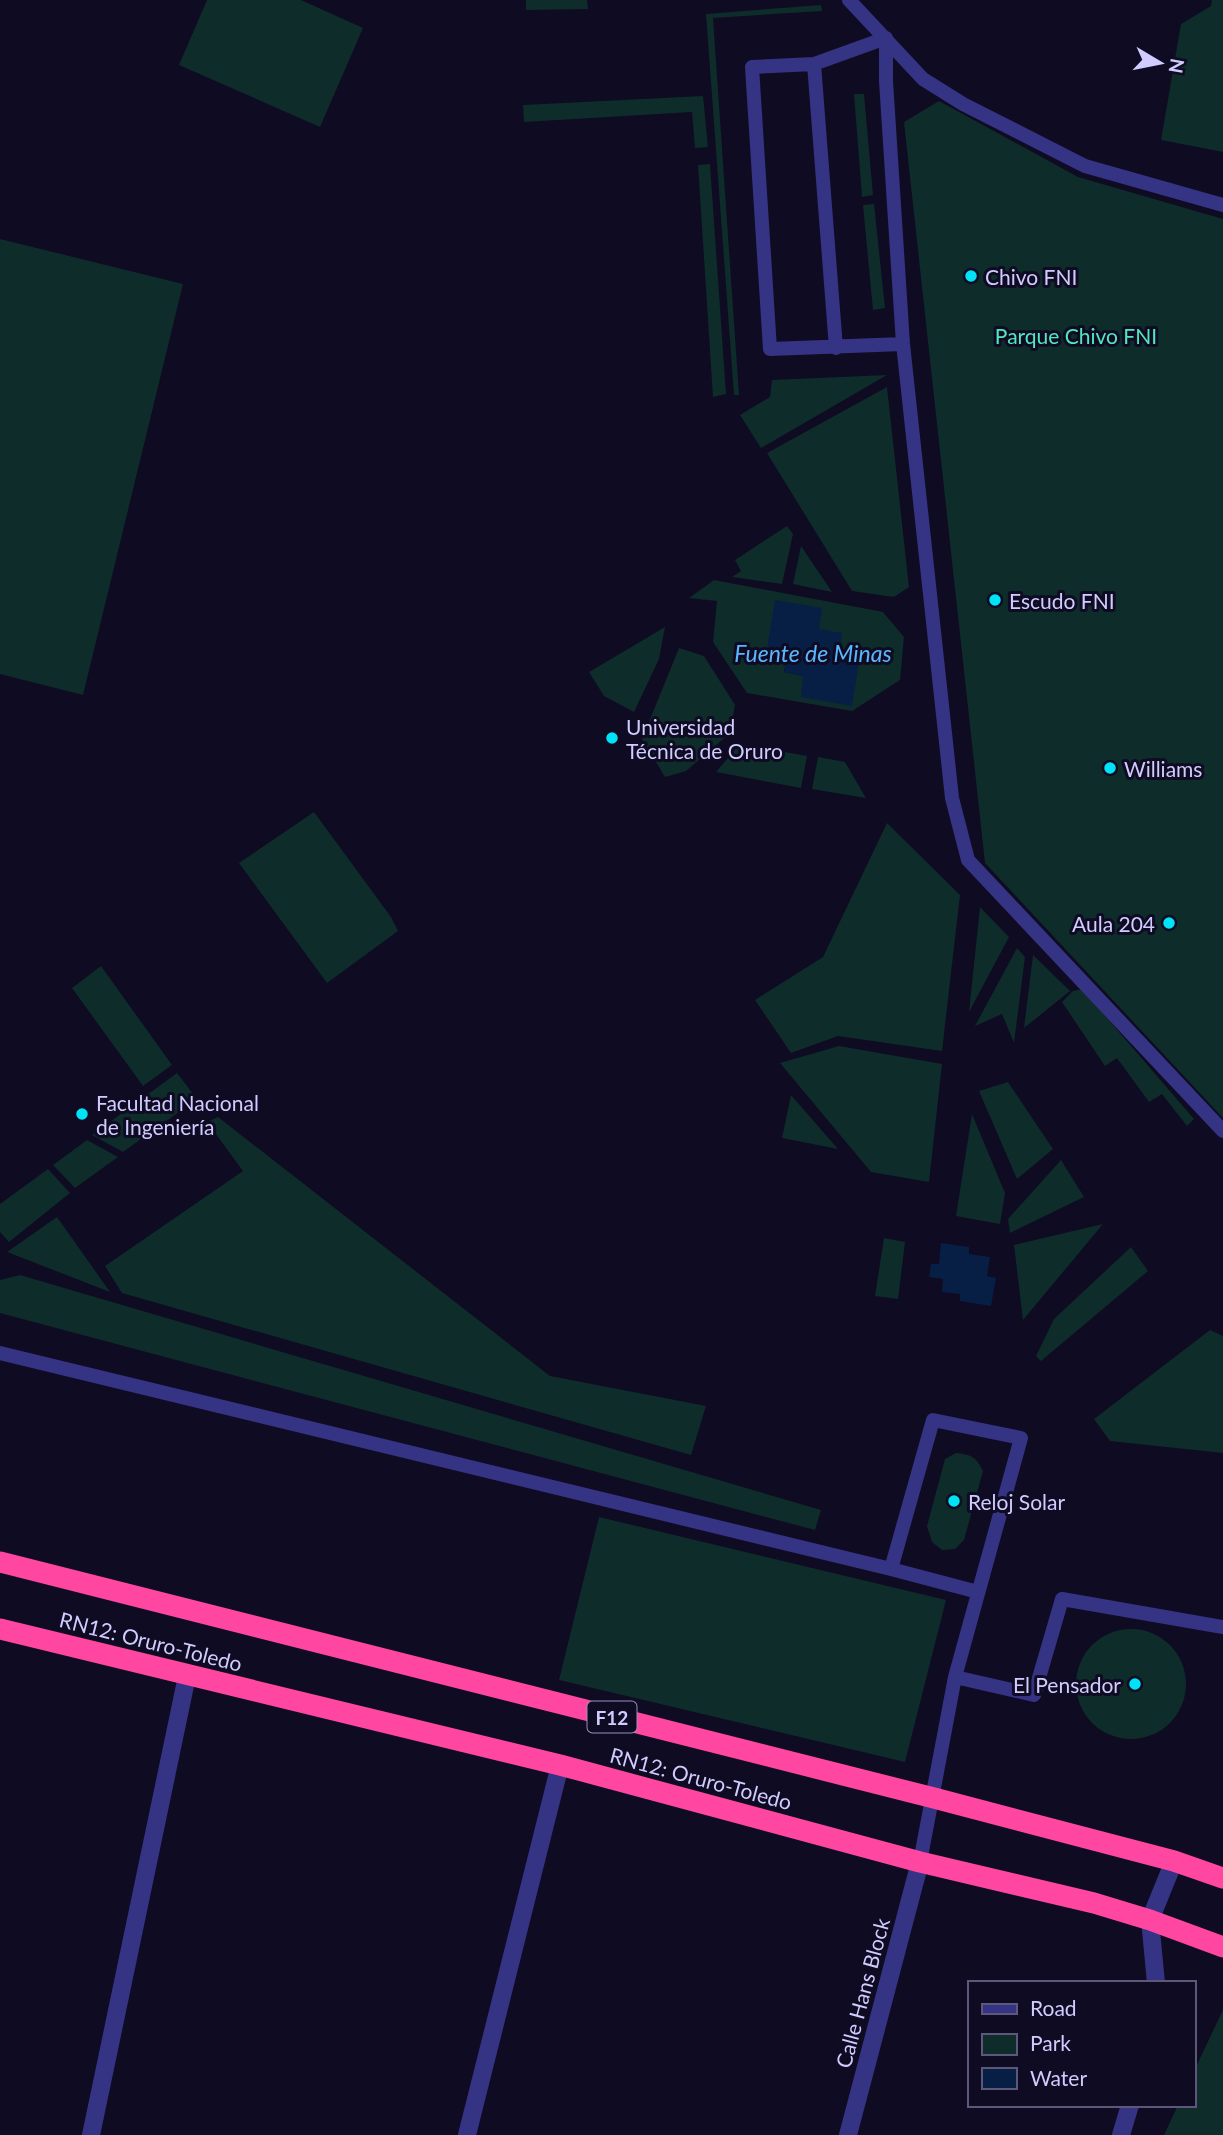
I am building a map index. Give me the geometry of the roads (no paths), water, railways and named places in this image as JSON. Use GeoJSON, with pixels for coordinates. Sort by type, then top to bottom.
{"type":"FeatureCollection","features":[{"type":"Feature","properties":{"kind":"highway","name":"RN12: Oruro-Toledo"},"geometry":{"type":"LineString","coordinates":[[0,1562],[934,1798],[1174,1861],[1223,1878]]}},
{"type":"Feature","properties":{"kind":"highway","name":"RN12: Oruro-Toledo"},"geometry":{"type":"LineString","coordinates":[[0,1629],[560,1765],[920,1862],[1094,1903],[1223,1947]]}},
{"type":"Feature","properties":{"kind":"street"},"geometry":{"type":"LineString","coordinates":[[91,2135],[187,1676]]}},
{"type":"Feature","properties":{"kind":"street"},"geometry":{"type":"LineString","coordinates":[[467,2135],[560,1765]]}},
{"type":"Feature","properties":{"kind":"street"},"geometry":{"type":"LineString","coordinates":[[1156,1981],[1150,1920],[1174,1861]]}},
{"type":"Feature","properties":{"kind":"street","name":"Calle Hans Block"},"geometry":{"type":"LineString","coordinates":[[848,2135],[920,1862]]}},
{"type":"Feature","properties":{"kind":"street"},"geometry":{"type":"LineString","coordinates":[[1121,2135],[1129,2107]]}},
{"type":"Feature","properties":{"kind":"lane"},"geometry":{"type":"LineString","coordinates":[[849,0],[923,79],[963,104],[1085,166],[1223,205]]}},
{"type":"Feature","properties":{"kind":"lane"},"geometry":{"type":"LineString","coordinates":[[886,38],[814,64],[752,67],[770,349],[903,344]]}},
{"type":"Feature","properties":{"kind":"lane"},"geometry":{"type":"LineString","coordinates":[[886,38],[886,81],[903,344],[952,798],[968,860],[1223,1130]]}},
{"type":"Feature","properties":{"kind":"lane"},"geometry":{"type":"LineString","coordinates":[[814,64],[836,348]]}},
{"type":"Feature","properties":{"kind":"lane"},"geometry":{"type":"LineString","coordinates":[[0,1353],[978,1592]]}},
{"type":"Feature","properties":{"kind":"lane"},"geometry":{"type":"LineString","coordinates":[[891,1569],[933,1420],[1021,1438],[955,1678],[920,1862]]}},
{"type":"Feature","properties":{"kind":"lane"},"geometry":{"type":"LineString","coordinates":[[955,1678],[1034,1695],[1062,1599],[1223,1627]]}},
{"type":"Feature","properties":{"kind":"water","name":"Fuente de Minas"},"geometry":{"type":"Polygon","coordinates":[[[775,600],[822,608],[819,629],[842,633],[839,659],[859,663],[852,706],[801,697],[803,676],[784,672],[787,652],[767,649],[775,600]]]}},
{"type":"Feature","properties":{"kind":"water"},"geometry":{"type":"Polygon","coordinates":[[[941,1243],[969,1247],[969,1254],[990,1257],[987,1276],[996,1278],[991,1306],[960,1301],[960,1294],[942,1292],[943,1279],[929,1277],[931,1264],[939,1264],[941,1243]]]}},
{"type":"Feature","properties":{"kind":"place","name":"Chivo FNI"},"geometry":{"type":"Point","coordinates":[971,276]}},
{"type":"Feature","properties":{"kind":"place","name":"Escudo FNI"},"geometry":{"type":"Point","coordinates":[995,600]}},
{"type":"Feature","properties":{"kind":"place","name":"Universidad Técnica de Oruro"},"geometry":{"type":"Point","coordinates":[612,738]}},
{"type":"Feature","properties":{"kind":"place","name":"Williams"},"geometry":{"type":"Point","coordinates":[1110,768]}},
{"type":"Feature","properties":{"kind":"place","name":"Aula 204"},"geometry":{"type":"Point","coordinates":[1169,923]}},
{"type":"Feature","properties":{"kind":"place","name":"Facultad Nacional de Ingeniería"},"geometry":{"type":"Point","coordinates":[82,1114]}},
{"type":"Feature","properties":{"kind":"place","name":"Reloj Solar"},"geometry":{"type":"Point","coordinates":[954,1501]}},
{"type":"Feature","properties":{"kind":"place","name":"El Pensador"},"geometry":{"type":"Point","coordinates":[1135,1684]}},
{"type":"Feature","properties":{"kind":"park label","name":"Parque Chivo FNI"},"geometry":{"type":"Point","coordinates":[1076,335]}}]}
